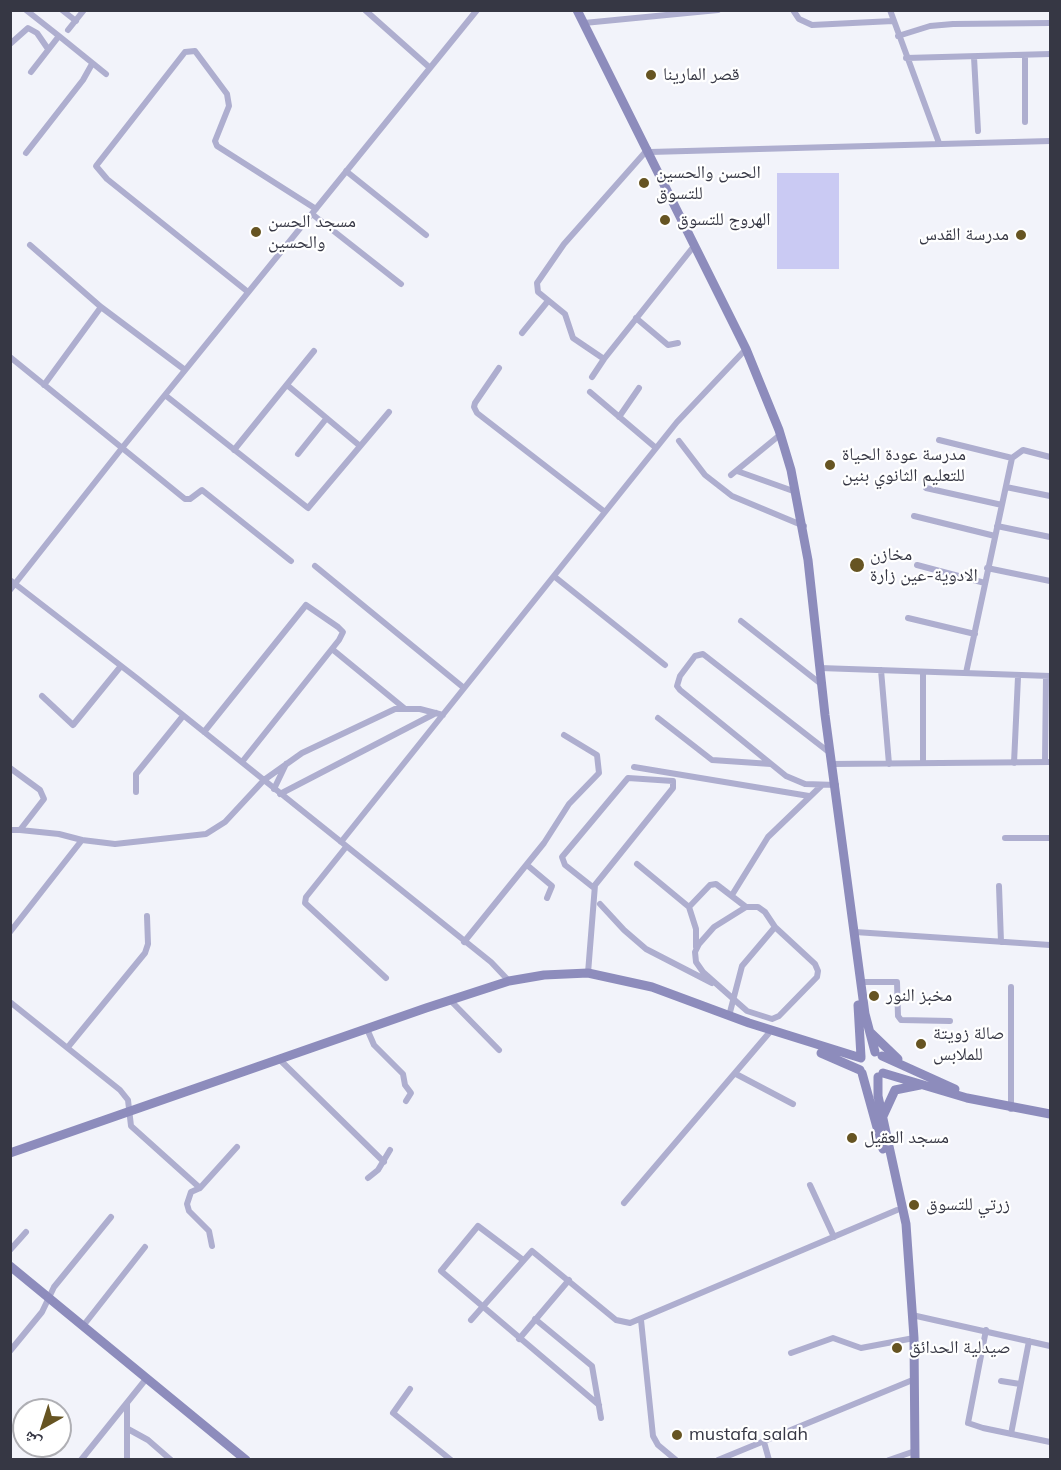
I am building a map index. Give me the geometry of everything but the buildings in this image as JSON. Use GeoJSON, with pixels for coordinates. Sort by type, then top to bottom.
{"type":"FeatureCollection","features":[{"type":"Feature","properties":{"kind":"main road"},"geometry":{"type":"LineString","coordinates":[[578,10],[746,349],[781,434],[797,493],[804,526],[861,982],[869,1031],[885,1063],[877,1090],[905,1219],[914,1338],[915,1455]]}},
{"type":"Feature","properties":{"kind":"main road"},"geometry":{"type":"LineString","coordinates":[[848,890],[847,912],[861,1071],[897,1210],[906,1235]]}},
{"type":"Feature","properties":{"kind":"main road"},"geometry":{"type":"LineString","coordinates":[[10,1153],[450,1000],[508,981],[544,975],[588,973],[652,987],[749,1023],[861,1057],[879,1054],[982,1102]]}},
{"type":"Feature","properties":{"kind":"main road"},"geometry":{"type":"LineString","coordinates":[[749,1023],[861,1071],[867,1077],[880,1075],[924,1084],[1011,1109],[1050,1114]]}},
{"type":"Feature","properties":{"kind":"main road"},"geometry":{"type":"LineString","coordinates":[[869,1031],[911,1070]]}},
{"type":"Feature","properties":{"kind":"main road"},"geometry":{"type":"LineString","coordinates":[[882,1119],[895,1090],[924,1084]]}},
{"type":"Feature","properties":{"kind":"main road"},"geometry":{"type":"LineString","coordinates":[[10,1266],[246,1460]]}},
{"type":"Feature","properties":{"kind":"street"},"geometry":{"type":"LineString","coordinates":[[26,10],[106,74]]}},
{"type":"Feature","properties":{"kind":"street"},"geometry":{"type":"LineString","coordinates":[[62,10],[76,21]]}},
{"type":"Feature","properties":{"kind":"street"},"geometry":{"type":"LineString","coordinates":[[68,30],[84,10]]}},
{"type":"Feature","properties":{"kind":"street"},"geometry":{"type":"LineString","coordinates":[[366,10],[429,68]]}},
{"type":"Feature","properties":{"kind":"street"},"geometry":{"type":"LineString","coordinates":[[10,590],[13,582],[477,10]]}},
{"type":"Feature","properties":{"kind":"street"},"geometry":{"type":"LineString","coordinates":[[584,23],[718,10]]}},
{"type":"Feature","properties":{"kind":"street"},"geometry":{"type":"LineString","coordinates":[[793,10],[799,20],[812,25],[893,21]]}},
{"type":"Feature","properties":{"kind":"street"},"geometry":{"type":"LineString","coordinates":[[890,10],[939,143]]}},
{"type":"Feature","properties":{"kind":"street"},"geometry":{"type":"LineString","coordinates":[[898,36],[930,26],[953,24],[1050,23]]}},
{"type":"Feature","properties":{"kind":"street"},"geometry":{"type":"LineString","coordinates":[[10,44],[28,28],[37,33],[48,49]]}},
{"type":"Feature","properties":{"kind":"street"},"geometry":{"type":"LineString","coordinates":[[31,72],[59,36]]}},
{"type":"Feature","properties":{"kind":"street"},"geometry":{"type":"LineString","coordinates":[[248,292],[103,175],[96,166],[185,52],[195,51],[227,94],[229,106],[215,141],[217,146],[314,211],[401,285]]}},
{"type":"Feature","properties":{"kind":"street"},"geometry":{"type":"LineString","coordinates":[[906,57],[1050,54]]}},
{"type":"Feature","properties":{"kind":"street"},"geometry":{"type":"LineString","coordinates":[[1025,55],[1025,122]]}},
{"type":"Feature","properties":{"kind":"street"},"geometry":{"type":"LineString","coordinates":[[974,57],[978,131]]}},
{"type":"Feature","properties":{"kind":"street"},"geometry":{"type":"LineString","coordinates":[[26,153],[83,80],[92,64]]}},
{"type":"Feature","properties":{"kind":"street"},"geometry":{"type":"LineString","coordinates":[[604,359],[573,338],[565,314],[538,292],[537,283],[585,218],[649,150],[788,150],[939,143],[1050,141]]}},
{"type":"Feature","properties":{"kind":"street"},"geometry":{"type":"LineString","coordinates":[[346,171],[426,235]]}},
{"type":"Feature","properties":{"kind":"street"},"geometry":{"type":"LineString","coordinates":[[30,245],[101,307],[185,370]]}},
{"type":"Feature","properties":{"kind":"street"},"geometry":{"type":"LineString","coordinates":[[592,377],[694,246]]}},
{"type":"Feature","properties":{"kind":"street"},"geometry":{"type":"LineString","coordinates":[[522,333],[548,301]]}},
{"type":"Feature","properties":{"kind":"street"},"geometry":{"type":"LineString","coordinates":[[44,385],[101,307]]}},
{"type":"Feature","properties":{"kind":"street"},"geometry":{"type":"LineString","coordinates":[[636,318],[668,345],[678,342]]}},
{"type":"Feature","properties":{"kind":"street"},"geometry":{"type":"LineString","coordinates":[[386,978],[305,903],[306,897],[440,714],[555,577],[677,422],[746,349]]}},
{"type":"Feature","properties":{"kind":"street"},"geometry":{"type":"LineString","coordinates":[[234,450],[314,351]]}},
{"type":"Feature","properties":{"kind":"street"},"geometry":{"type":"LineString","coordinates":[[10,357],[185,498],[190,499],[202,490],[291,561]]}},
{"type":"Feature","properties":{"kind":"street"},"geometry":{"type":"LineString","coordinates":[[500,368],[475,403],[477,413],[605,512]]}},
{"type":"Feature","properties":{"kind":"street"},"geometry":{"type":"LineString","coordinates":[[287,385],[360,446]]}},
{"type":"Feature","properties":{"kind":"street"},"geometry":{"type":"LineString","coordinates":[[620,417],[639,388]]}},
{"type":"Feature","properties":{"kind":"street"},"geometry":{"type":"LineString","coordinates":[[590,392],[656,448]]}},
{"type":"Feature","properties":{"kind":"street"},"geometry":{"type":"LineString","coordinates":[[165,395],[310,508],[389,412]]}},
{"type":"Feature","properties":{"kind":"street"},"geometry":{"type":"LineString","coordinates":[[298,454],[327,418]]}},
{"type":"Feature","properties":{"kind":"street"},"geometry":{"type":"LineString","coordinates":[[781,434],[734,473],[797,493]]}},
{"type":"Feature","properties":{"kind":"street"},"geometry":{"type":"LineString","coordinates":[[939,440],[1012,458]]}},
{"type":"Feature","properties":{"kind":"street"},"geometry":{"type":"LineString","coordinates":[[679,441],[714,484],[750,506],[804,526]]}},
{"type":"Feature","properties":{"kind":"street"},"geometry":{"type":"LineString","coordinates":[[966,673],[1012,458],[1023,450],[1050,457]]}},
{"type":"Feature","properties":{"kind":"street"},"geometry":{"type":"LineString","coordinates":[[1006,487],[1050,495]]}},
{"type":"Feature","properties":{"kind":"street"},"geometry":{"type":"LineString","coordinates":[[926,488],[1002,505]]}},
{"type":"Feature","properties":{"kind":"street"},"geometry":{"type":"LineString","coordinates":[[914,516],[995,536]]}},
{"type":"Feature","properties":{"kind":"street"},"geometry":{"type":"LineString","coordinates":[[997,526],[1050,537]]}},
{"type":"Feature","properties":{"kind":"street"},"geometry":{"type":"LineString","coordinates":[[917,565],[985,583]]}},
{"type":"Feature","properties":{"kind":"street"},"geometry":{"type":"LineString","coordinates":[[315,566],[464,688]]}},
{"type":"Feature","properties":{"kind":"street"},"geometry":{"type":"LineString","coordinates":[[987,568],[1050,581]]}},
{"type":"Feature","properties":{"kind":"street"},"geometry":{"type":"LineString","coordinates":[[555,577],[665,665]]}},
{"type":"Feature","properties":{"kind":"street"},"geometry":{"type":"LineString","coordinates":[[13,582],[344,844],[499,969],[508,981]]}},
{"type":"Feature","properties":{"kind":"street"},"geometry":{"type":"LineString","coordinates":[[204,732],[306,605],[343,632],[242,762]]}},
{"type":"Feature","properties":{"kind":"street"},"geometry":{"type":"LineString","coordinates":[[908,618],[975,634]]}},
{"type":"Feature","properties":{"kind":"street"},"geometry":{"type":"LineString","coordinates":[[741,621],[822,684]]}},
{"type":"Feature","properties":{"kind":"street"},"geometry":{"type":"LineString","coordinates":[[332,649],[404,708]]}},
{"type":"Feature","properties":{"kind":"street"},"geometry":{"type":"LineString","coordinates":[[831,753],[703,654],[695,657],[680,676],[677,686],[771,764],[797,782],[836,784]]}},
{"type":"Feature","properties":{"kind":"street"},"geometry":{"type":"LineString","coordinates":[[42,696],[73,725],[121,666]]}},
{"type":"Feature","properties":{"kind":"street"},"geometry":{"type":"LineString","coordinates":[[820,668],[1018,677],[1048,676],[1048,762],[832,764]]}},
{"type":"Feature","properties":{"kind":"street"},"geometry":{"type":"LineString","coordinates":[[881,670],[889,764]]}},
{"type":"Feature","properties":{"kind":"street"},"geometry":{"type":"LineString","coordinates":[[923,672],[923,763]]}},
{"type":"Feature","properties":{"kind":"street"},"geometry":{"type":"LineString","coordinates":[[1014,763],[1018,677]]}},
{"type":"Feature","properties":{"kind":"street"},"geometry":{"type":"LineString","coordinates":[[10,830],[59,834],[82,840],[115,843],[206,834],[225,822],[264,780],[286,764],[384,712],[404,708],[440,714]]}},
{"type":"Feature","properties":{"kind":"street"},"geometry":{"type":"LineString","coordinates":[[280,794],[440,714]]}},
{"type":"Feature","properties":{"kind":"street"},"geometry":{"type":"LineString","coordinates":[[136,792],[136,774],[183,716]]}},
{"type":"Feature","properties":{"kind":"street"},"geometry":{"type":"LineString","coordinates":[[658,718],[712,760],[771,764]]}},
{"type":"Feature","properties":{"kind":"street"},"geometry":{"type":"LineString","coordinates":[[464,942],[527,865],[569,804],[599,773],[597,755],[564,735]]}},
{"type":"Feature","properties":{"kind":"street"},"geometry":{"type":"LineString","coordinates":[[274,789],[286,764]]}},
{"type":"Feature","properties":{"kind":"street"},"geometry":{"type":"LineString","coordinates":[[634,767],[809,796]]}},
{"type":"Feature","properties":{"kind":"street"},"geometry":{"type":"LineString","coordinates":[[10,768],[44,794],[44,799],[20,830]]}},
{"type":"Feature","properties":{"kind":"street"},"geometry":{"type":"LineString","coordinates":[[588,973],[594,888],[674,788],[673,781],[627,778],[562,857],[565,865],[594,888]]}},
{"type":"Feature","properties":{"kind":"street"},"geometry":{"type":"LineString","coordinates":[[732,895],[768,837],[822,785]]}},
{"type":"Feature","properties":{"kind":"street"},"geometry":{"type":"LineString","coordinates":[[1005,838],[1050,838]]}},
{"type":"Feature","properties":{"kind":"street"},"geometry":{"type":"LineString","coordinates":[[10,932],[82,840]]}},
{"type":"Feature","properties":{"kind":"street"},"geometry":{"type":"LineString","coordinates":[[637,864],[689,907],[696,929],[696,950],[696,962],[703,972],[747,1011],[772,1019],[779,1016],[817,977],[815,964],[775,927],[758,907],[746,907],[714,927],[696,950]]}},
{"type":"Feature","properties":{"kind":"street"},"geometry":{"type":"LineString","coordinates":[[527,865],[552,886],[547,898]]}},
{"type":"Feature","properties":{"kind":"street"},"geometry":{"type":"LineString","coordinates":[[689,907],[714,884],[746,907]]}},
{"type":"Feature","properties":{"kind":"street"},"geometry":{"type":"LineString","coordinates":[[999,886],[1001,942]]}},
{"type":"Feature","properties":{"kind":"street"},"geometry":{"type":"LineString","coordinates":[[600,904],[624,930],[646,949],[720,987]]}},
{"type":"Feature","properties":{"kind":"street"},"geometry":{"type":"LineString","coordinates":[[68,1047],[145,952],[148,944],[147,916]]}},
{"type":"Feature","properties":{"kind":"street"},"geometry":{"type":"LineString","coordinates":[[729,1016],[742,966],[775,927]]}},
{"type":"Feature","properties":{"kind":"street"},"geometry":{"type":"LineString","coordinates":[[855,932],[1050,945]]}},
{"type":"Feature","properties":{"kind":"street"},"geometry":{"type":"LineString","coordinates":[[861,982],[897,982],[898,1016],[901,1020],[950,1022]]}},
{"type":"Feature","properties":{"kind":"street"},"geometry":{"type":"LineString","coordinates":[[1011,987],[1011,1109]]}},
{"type":"Feature","properties":{"kind":"street"},"geometry":{"type":"LineString","coordinates":[[450,1000],[499,1050]]}},
{"type":"Feature","properties":{"kind":"street"},"geometry":{"type":"LineString","coordinates":[[10,1002],[120,1090],[128,1100],[131,1126],[200,1188]]}},
{"type":"Feature","properties":{"kind":"street"},"geometry":{"type":"LineString","coordinates":[[367,1029],[374,1045],[403,1074],[405,1085],[411,1093],[406,1101]]}},
{"type":"Feature","properties":{"kind":"street"},"geometry":{"type":"LineString","coordinates":[[624,1203],[769,1033]]}},
{"type":"Feature","properties":{"kind":"street"},"geometry":{"type":"LineString","coordinates":[[278,1058],[384,1162]]}},
{"type":"Feature","properties":{"kind":"street"},"geometry":{"type":"LineString","coordinates":[[736,1074],[793,1104]]}},
{"type":"Feature","properties":{"kind":"street"},"geometry":{"type":"LineString","coordinates":[[212,1246],[209,1231],[189,1211],[186,1204],[191,1192],[200,1188],[237,1147]]}},
{"type":"Feature","properties":{"kind":"street"},"geometry":{"type":"LineString","coordinates":[[368,1178],[384,1162],[390,1150]]}},
{"type":"Feature","properties":{"kind":"street"},"geometry":{"type":"LineString","coordinates":[[810,1185],[834,1237]]}},
{"type":"Feature","properties":{"kind":"street"},"geometry":{"type":"LineString","coordinates":[[471,1320],[529,1252],[536,1252],[622,1323],[641,1320],[897,1210]]}},
{"type":"Feature","properties":{"kind":"street"},"geometry":{"type":"LineString","coordinates":[[10,1352],[42,1312],[54,1287],[111,1217]]}},
{"type":"Feature","properties":{"kind":"street"},"geometry":{"type":"LineString","coordinates":[[523,1260],[480,1226],[474,1228],[441,1271],[599,1405]]}},
{"type":"Feature","properties":{"kind":"street"},"geometry":{"type":"LineString","coordinates":[[10,1250],[26,1232]]}},
{"type":"Feature","properties":{"kind":"street"},"geometry":{"type":"LineString","coordinates":[[83,1326],[145,1247]]}},
{"type":"Feature","properties":{"kind":"street"},"geometry":{"type":"LineString","coordinates":[[519,1339],[569,1280]]}},
{"type":"Feature","properties":{"kind":"street"},"geometry":{"type":"LineString","coordinates":[[912,1315],[1050,1346]]}},
{"type":"Feature","properties":{"kind":"street"},"geometry":{"type":"LineString","coordinates":[[535,1319],[592,1366],[601,1418]]}},
{"type":"Feature","properties":{"kind":"street"},"geometry":{"type":"LineString","coordinates":[[641,1320],[653,1436],[658,1445],[676,1460]]}},
{"type":"Feature","properties":{"kind":"street"},"geometry":{"type":"LineString","coordinates":[[986,1330],[968,1423],[1050,1442]]}},
{"type":"Feature","properties":{"kind":"street"},"geometry":{"type":"LineString","coordinates":[[791,1353],[833,1338],[861,1348],[914,1338]]}},
{"type":"Feature","properties":{"kind":"street"},"geometry":{"type":"LineString","coordinates":[[1011,1434],[1029,1341]]}},
{"type":"Feature","properties":{"kind":"street"},"geometry":{"type":"LineString","coordinates":[[81,1460],[146,1379]]}},
{"type":"Feature","properties":{"kind":"street"},"geometry":{"type":"LineString","coordinates":[[718,1460],[875,1393],[915,1379]]}},
{"type":"Feature","properties":{"kind":"street"},"geometry":{"type":"LineString","coordinates":[[1001,1381],[1020,1384]]}},
{"type":"Feature","properties":{"kind":"street"},"geometry":{"type":"LineString","coordinates":[[410,1389],[393,1413],[451,1460]]}},
{"type":"Feature","properties":{"kind":"street"},"geometry":{"type":"LineString","coordinates":[[127,1403],[127,1460]]}},
{"type":"Feature","properties":{"kind":"street"},"geometry":{"type":"LineString","coordinates":[[128,1429],[148,1440],[171,1460]]}},
{"type":"Feature","properties":{"kind":"street"},"geometry":{"type":"LineString","coordinates":[[764,1442],[769,1460]]}},
{"type":"Feature","properties":{"kind":"street"},"geometry":{"type":"LineString","coordinates":[[889,1460],[915,1455]]}},
{"type":"Feature","properties":{"kind":"shaded area"},"geometry":{"type":"Polygon","coordinates":[[[777,173],[839,173],[839,269],[777,269],[777,173]]]}},
{"type":"Feature","properties":{"kind":"place","name":"قصر المارينا"},"geometry":{"type":"Point","coordinates":[651,75]}},
{"type":"Feature","properties":{"kind":"place","name":"الحسن والحسين للتسوق"},"geometry":{"type":"Point","coordinates":[644,183]}},
{"type":"Feature","properties":{"kind":"place","name":"الهروج للتسوق"},"geometry":{"type":"Point","coordinates":[665,220]}},
{"type":"Feature","properties":{"kind":"place","name":"مسجد الحسن والحسين"},"geometry":{"type":"Point","coordinates":[256,232]}},
{"type":"Feature","properties":{"kind":"place","name":"مدرسة القدس"},"geometry":{"type":"Point","coordinates":[1021,235]}},
{"type":"Feature","properties":{"kind":"place","name":"مدرسة عودة الحياة للتعليم الثانوي بنين"},"geometry":{"type":"Point","coordinates":[830,465]}},
{"type":"Feature","properties":{"kind":"place","name":"مخازن الادوية-عين زارة"},"geometry":{"type":"Point","coordinates":[857,565]}},
{"type":"Feature","properties":{"kind":"place","name":"مخبز النور"},"geometry":{"type":"Point","coordinates":[874,996]}},
{"type":"Feature","properties":{"kind":"place","name":"صالة زويتة للملابس"},"geometry":{"type":"Point","coordinates":[921,1044]}},
{"type":"Feature","properties":{"kind":"place","name":"مسجد العقيل"},"geometry":{"type":"Point","coordinates":[852,1138]}},
{"type":"Feature","properties":{"kind":"place","name":"زرتي للتسوق"},"geometry":{"type":"Point","coordinates":[914,1205]}},
{"type":"Feature","properties":{"kind":"place","name":"صيدلية الحدائق"},"geometry":{"type":"Point","coordinates":[897,1348]}},
{"type":"Feature","properties":{"kind":"place","name":"mustafa salah"},"geometry":{"type":"Point","coordinates":[677,1435]}}]}
